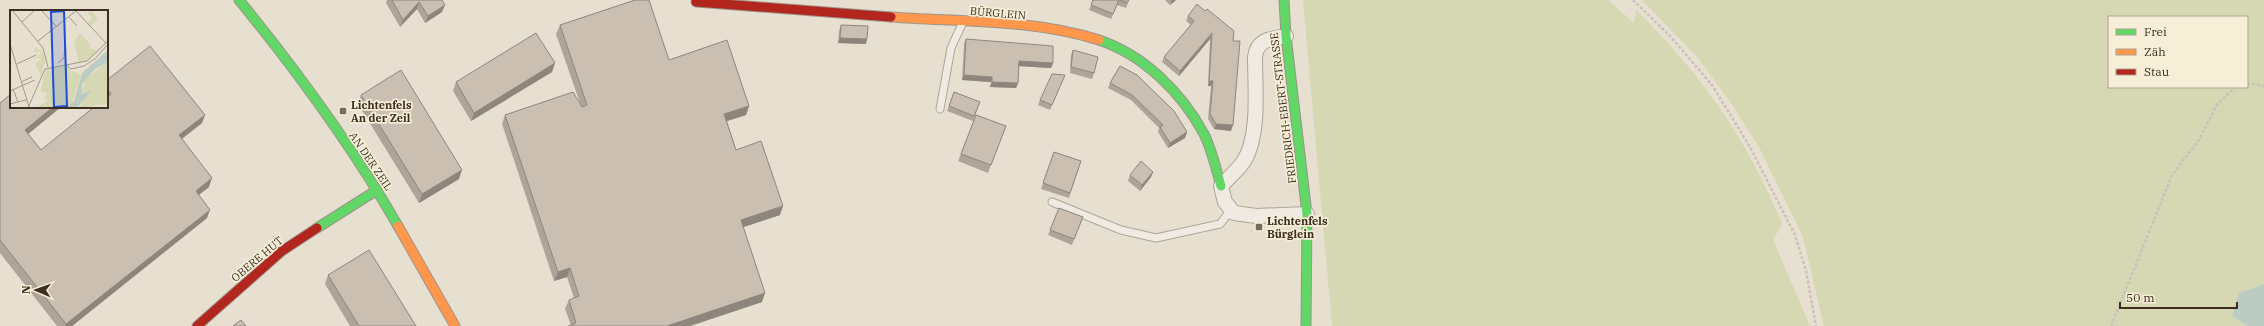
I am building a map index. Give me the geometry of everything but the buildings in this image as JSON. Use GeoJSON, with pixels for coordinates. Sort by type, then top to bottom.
{"type":"FeatureCollection","features":[{"type":"Feature","properties":{"kind":"street","name":"AN DER ZEIL"},"geometry":{"type":"LineString","coordinates":[[238,0],[285,57],[377,190],[455,326]]}},
{"type":"Feature","properties":{"kind":"street","name":"FRIEDRICH-EBERT-STRASSE"},"geometry":{"type":"LineString","coordinates":[[1284,0],[1286,36],[1307,214],[1306,326]]}},
{"type":"Feature","properties":{"kind":"street","name":"BÜRGLEIN"},"geometry":{"type":"LineString","coordinates":[[696,2],[963,22],[1074,34],[1100,41],[1127,53],[1154,72],[1176,95],[1204,135],[1221,186]]}},
{"type":"Feature","properties":{"kind":"street"},"geometry":{"type":"LineString","coordinates":[[1286,36],[1262,41],[1257,47],[1255,57],[1254,122],[1250,148],[1244,162],[1221,186],[1224,202],[1234,213],[1256,216],[1307,214]]}},
{"type":"Feature","properties":{"kind":"street","name":"OBERE HUT"},"geometry":{"type":"LineString","coordinates":[[197,326],[282,251],[377,190]]}},
{"type":"Feature","properties":{"kind":"lane"},"geometry":{"type":"LineString","coordinates":[[940,109],[951,48],[963,22]]}},
{"type":"Feature","properties":{"kind":"lane"},"geometry":{"type":"LineString","coordinates":[[1052,202],[1121,230],[1156,238],[1220,224],[1231,210]]}},
{"type":"Feature","properties":{"kind":"path"},"geometry":{"type":"LineString","coordinates":[[1633,0],[1670,36],[1712,85],[1750,147],[1795,235],[1806,271],[1816,326]]}},
{"type":"Feature","properties":{"kind":"path"},"geometry":{"type":"LineString","coordinates":[[2248,83],[2264,86]]}},
{"type":"Feature","properties":{"kind":"path"},"geometry":{"type":"LineString","coordinates":[[2111,326],[2172,175],[2198,140],[2216,106],[2234,88]]}},
{"type":"Feature","properties":{"kind":"green space"},"geometry":{"type":"Polygon","coordinates":[[[1303,0],[1608,0],[1634,23],[1636,10],[1702,83],[1721,110],[1754,165],[1782,224],[1773,240],[1810,326],[1332,326],[1303,0]]]}},
{"type":"Feature","properties":{"kind":"green space"},"geometry":{"type":"Polygon","coordinates":[[[1642,0],[2264,0],[2264,284],[2239,293],[2232,316],[2248,326],[1824,326],[1803,237],[1759,147],[1729,100],[1697,57],[1642,0]]]}},
{"type":"Feature","properties":{"kind":"shaded area"},"geometry":{"type":"Polygon","coordinates":[[[2264,284],[2264,326],[2248,326],[2232,316],[2239,293],[2264,284]]]}},
{"type":"Feature","properties":{"kind":"traffic: fast"},"geometry":{"type":"LineString","coordinates":[[239,0],[282,54],[343,138],[398,226]]}},
{"type":"Feature","properties":{"kind":"traffic: fast"},"geometry":{"type":"LineString","coordinates":[[1284,0],[1286,36],[1307,214],[1306,326]]}},
{"type":"Feature","properties":{"kind":"traffic: fast"},"geometry":{"type":"LineString","coordinates":[[1099,40],[1131,55],[1146,66],[1160,77],[1185,104],[1207,140],[1221,186]]}},
{"type":"Feature","properties":{"kind":"traffic: fast"},"geometry":{"type":"LineString","coordinates":[[317,228],[377,190]]}},
{"type":"Feature","properties":{"kind":"traffic: slow"},"geometry":{"type":"LineString","coordinates":[[891,17],[996,22],[1048,28],[1099,40]]}},
{"type":"Feature","properties":{"kind":"traffic: slow"},"geometry":{"type":"LineString","coordinates":[[398,226],[455,326]]}},
{"type":"Feature","properties":{"kind":"traffic: jam"},"geometry":{"type":"LineString","coordinates":[[696,2],[891,17]]}},
{"type":"Feature","properties":{"kind":"traffic: jam"},"geometry":{"type":"LineString","coordinates":[[197,326],[282,251],[317,228]]}},
{"type":"Feature","properties":{"kind":"place","name":"Lichtenfels An der Zeil"},"geometry":{"type":"Point","coordinates":[343,111]}},
{"type":"Feature","properties":{"kind":"place","name":"Lichtenfels Bürglein"},"geometry":{"type":"Point","coordinates":[1259,227]}}]}
